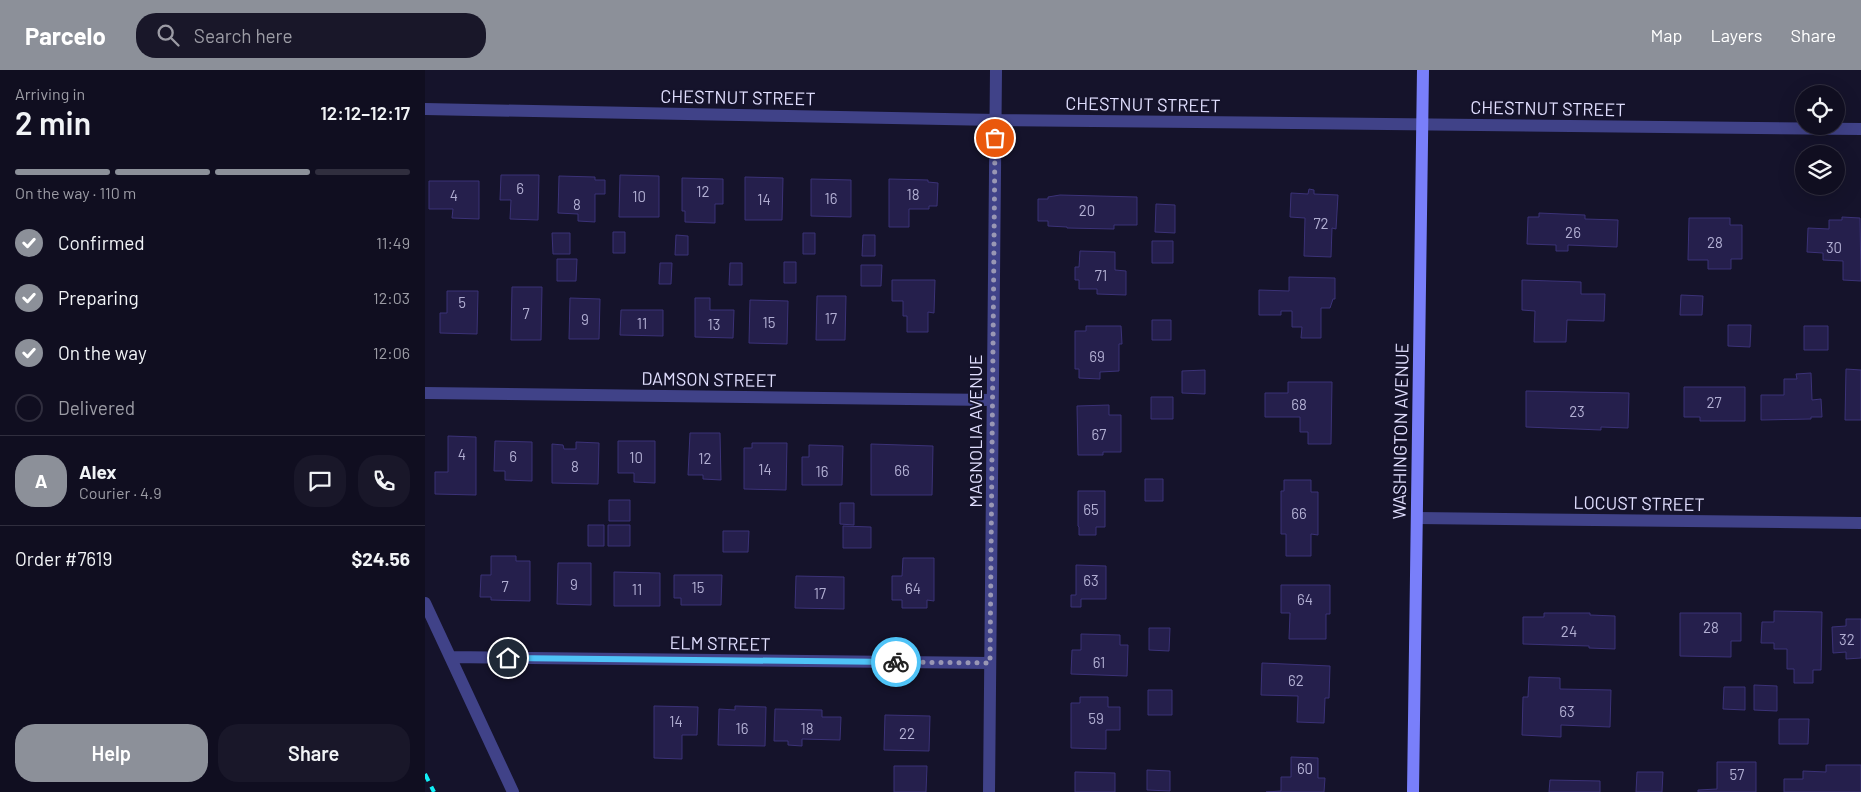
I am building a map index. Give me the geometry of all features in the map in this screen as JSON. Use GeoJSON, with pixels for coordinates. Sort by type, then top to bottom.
{"type":"FeatureCollection","features":[{"type":"Feature","properties":{"kind":"main road","name":"WASHINGTON AVENUE"},"geometry":{"type":"LineString","coordinates":[[1413,792],[1423,70]]}},
{"type":"Feature","properties":{"kind":"street","name":"MAGNOLIA AVENUE"},"geometry":{"type":"LineString","coordinates":[[989,792],[996,70]]}},
{"type":"Feature","properties":{"kind":"street","name":"CHESTNUT STREET"},"geometry":{"type":"LineString","coordinates":[[425,109],[996,120],[1861,129]]}},
{"type":"Feature","properties":{"kind":"street","name":"DAMSON STREET"},"geometry":{"type":"LineString","coordinates":[[425,393],[992,400]]}},
{"type":"Feature","properties":{"kind":"street","name":"LOCUST STREET"},"geometry":{"type":"LineString","coordinates":[[1417,518],[1861,523]]}},
{"type":"Feature","properties":{"kind":"street"},"geometry":{"type":"LineString","coordinates":[[425,603],[513,792]]}},
{"type":"Feature","properties":{"kind":"street","name":"ELM STREET"},"geometry":{"type":"LineString","coordinates":[[450,657],[990,663]]}},
{"type":"Feature","properties":{"kind":"building"},"geometry":{"type":"Polygon","coordinates":[[[501,175],[539,175],[538,220],[510,219],[511,200],[500,200],[501,175]]]}},
{"type":"Feature","properties":{"kind":"building"},"geometry":{"type":"Polygon","coordinates":[[[620,175],[659,176],[659,217],[619,217],[620,175]]]}},
{"type":"Feature","properties":{"kind":"building"},"geometry":{"type":"Polygon","coordinates":[[[559,176],[595,177],[595,180],[605,180],[605,194],[595,194],[595,222],[578,221],[578,214],[558,213],[559,176]]]}},
{"type":"Feature","properties":{"kind":"building"},"geometry":{"type":"Polygon","coordinates":[[[745,177],[783,178],[782,220],[745,220],[745,177]]]}},
{"type":"Feature","properties":{"kind":"building"},"geometry":{"type":"Polygon","coordinates":[[[682,178],[723,179],[723,204],[715,204],[715,223],[685,222],[685,211],[682,211],[682,178]]]}},
{"type":"Feature","properties":{"kind":"building"},"geometry":{"type":"Polygon","coordinates":[[[811,179],[851,180],[851,217],[811,216],[811,179]]]}},
{"type":"Feature","properties":{"kind":"building"},"geometry":{"type":"Polygon","coordinates":[[[889,179],[928,180],[928,182],[938,183],[937,206],[929,206],[929,209],[909,209],[909,227],[889,227],[889,179]]]}},
{"type":"Feature","properties":{"kind":"building"},"geometry":{"type":"Polygon","coordinates":[[[429,181],[479,181],[479,219],[452,218],[453,209],[429,209],[429,181]]]}},
{"type":"Feature","properties":{"kind":"building"},"geometry":{"type":"Polygon","coordinates":[[[1309,189],[1314,190],[1314,194],[1338,195],[1336,229],[1332,228],[1331,257],[1304,256],[1305,218],[1290,217],[1291,193],[1308,194],[1309,189]]]}},
{"type":"Feature","properties":{"kind":"building"},"geometry":{"type":"Polygon","coordinates":[[[1060,195],[1137,197],[1137,225],[1114,225],[1114,229],[1067,228],[1048,226],[1048,221],[1038,221],[1038,199],[1048,199],[1048,197],[1060,195]]]}},
{"type":"Feature","properties":{"kind":"building"},"geometry":{"type":"Polygon","coordinates":[[[1156,204],[1175,205],[1175,233],[1155,232],[1156,204]]]}},
{"type":"Feature","properties":{"kind":"building"},"geometry":{"type":"Polygon","coordinates":[[[1539,213],[1585,215],[1585,219],[1618,220],[1617,247],[1568,245],[1568,251],[1556,251],[1556,245],[1527,244],[1528,217],[1539,217],[1539,213]]]}},
{"type":"Feature","properties":{"kind":"building"},"geometry":{"type":"Polygon","coordinates":[[[1842,217],[1860,218],[1861,281],[1843,280],[1843,261],[1823,260],[1823,253],[1807,252],[1808,228],[1829,229],[1829,220],[1842,220],[1842,217]]]}},
{"type":"Feature","properties":{"kind":"building"},"geometry":{"type":"Polygon","coordinates":[[[1689,218],[1730,218],[1730,225],[1742,225],[1742,259],[1731,259],[1731,269],[1708,269],[1708,260],[1688,260],[1689,218]]]}},
{"type":"Feature","properties":{"kind":"building"},"geometry":{"type":"Polygon","coordinates":[[[613,232],[625,232],[625,253],[613,253],[613,232]]]}},
{"type":"Feature","properties":{"kind":"building"},"geometry":{"type":"Polygon","coordinates":[[[552,233],[570,233],[570,254],[553,254],[552,233]]]}},
{"type":"Feature","properties":{"kind":"building"},"geometry":{"type":"Polygon","coordinates":[[[803,233],[815,233],[815,254],[803,254],[803,233]]]}},
{"type":"Feature","properties":{"kind":"building"},"geometry":{"type":"Polygon","coordinates":[[[676,235],[688,236],[688,255],[675,255],[676,235]]]}},
{"type":"Feature","properties":{"kind":"building"},"geometry":{"type":"Polygon","coordinates":[[[863,235],[875,235],[875,256],[862,256],[863,235]]]}},
{"type":"Feature","properties":{"kind":"building"},"geometry":{"type":"Polygon","coordinates":[[[1152,241],[1173,241],[1173,263],[1152,263],[1152,241]]]}},
{"type":"Feature","properties":{"kind":"building"},"geometry":{"type":"Polygon","coordinates":[[[1080,251],[1115,252],[1115,270],[1126,271],[1126,295],[1097,294],[1097,289],[1079,289],[1079,280],[1075,280],[1075,267],[1079,267],[1080,251]]]}},
{"type":"Feature","properties":{"kind":"building"},"geometry":{"type":"Polygon","coordinates":[[[557,259],[577,259],[576,281],[557,281],[557,259]]]}},
{"type":"Feature","properties":{"kind":"building"},"geometry":{"type":"Polygon","coordinates":[[[784,262],[796,262],[796,283],[784,283],[784,262]]]}},
{"type":"Feature","properties":{"kind":"building"},"geometry":{"type":"Polygon","coordinates":[[[660,263],[672,263],[671,284],[659,284],[660,263]]]}},
{"type":"Feature","properties":{"kind":"building"},"geometry":{"type":"Polygon","coordinates":[[[730,263],[742,263],[742,285],[729,285],[730,263]]]}},
{"type":"Feature","properties":{"kind":"building"},"geometry":{"type":"Polygon","coordinates":[[[861,265],[882,265],[881,286],[861,286],[861,265]]]}},
{"type":"Feature","properties":{"kind":"building"},"geometry":{"type":"Polygon","coordinates":[[[1289,277],[1335,278],[1335,299],[1333,299],[1330,308],[1321,308],[1321,338],[1301,338],[1302,327],[1292,327],[1292,311],[1281,311],[1281,315],[1259,315],[1259,290],[1289,291],[1289,277]]]}},
{"type":"Feature","properties":{"kind":"building"},"geometry":{"type":"Polygon","coordinates":[[[892,280],[935,280],[934,313],[928,312],[928,332],[907,332],[907,316],[903,316],[903,301],[892,301],[892,280]]]}},
{"type":"Feature","properties":{"kind":"building"},"geometry":{"type":"Polygon","coordinates":[[[1522,280],[1581,282],[1581,294],[1605,294],[1604,321],[1567,320],[1566,342],[1534,342],[1535,311],[1522,310],[1522,280]]]}},
{"type":"Feature","properties":{"kind":"building"},"geometry":{"type":"Polygon","coordinates":[[[512,287],[542,287],[541,340],[511,340],[512,287]]]}},
{"type":"Feature","properties":{"kind":"building"},"geometry":{"type":"Polygon","coordinates":[[[447,291],[478,291],[477,334],[440,333],[440,313],[447,313],[447,291]]]}},
{"type":"Feature","properties":{"kind":"building"},"geometry":{"type":"Polygon","coordinates":[[[1681,295],[1703,296],[1702,315],[1680,315],[1681,295]]]}},
{"type":"Feature","properties":{"kind":"building"},"geometry":{"type":"Polygon","coordinates":[[[817,296],[846,296],[845,340],[816,340],[817,296]]]}},
{"type":"Feature","properties":{"kind":"building"},"geometry":{"type":"Polygon","coordinates":[[[570,298],[600,299],[599,339],[569,339],[570,298]]]}},
{"type":"Feature","properties":{"kind":"building"},"geometry":{"type":"Polygon","coordinates":[[[695,298],[710,298],[710,310],[734,310],[733,338],[695,337],[695,298]]]}},
{"type":"Feature","properties":{"kind":"building"},"geometry":{"type":"Polygon","coordinates":[[[750,300],[788,301],[787,344],[749,343],[750,300]]]}},
{"type":"Feature","properties":{"kind":"building"},"geometry":{"type":"Polygon","coordinates":[[[621,310],[663,310],[663,336],[620,335],[621,310]]]}},
{"type":"Feature","properties":{"kind":"building"},"geometry":{"type":"Polygon","coordinates":[[[1152,320],[1171,320],[1171,340],[1152,340],[1152,320]]]}},
{"type":"Feature","properties":{"kind":"building"},"geometry":{"type":"Polygon","coordinates":[[[1728,325],[1751,325],[1750,347],[1728,346],[1728,325]]]}},
{"type":"Feature","properties":{"kind":"building"},"geometry":{"type":"Polygon","coordinates":[[[1086,326],[1121,326],[1122,344],[1119,344],[1119,371],[1100,372],[1100,379],[1079,378],[1079,369],[1075,369],[1075,331],[1086,331],[1086,326]]]}},
{"type":"Feature","properties":{"kind":"building"},"geometry":{"type":"Polygon","coordinates":[[[1804,326],[1828,326],[1828,350],[1804,350],[1804,326]]]}},
{"type":"Feature","properties":{"kind":"building"},"geometry":{"type":"Polygon","coordinates":[[[1846,369],[1861,370],[1861,420],[1845,420],[1846,369]]]}},
{"type":"Feature","properties":{"kind":"building"},"geometry":{"type":"Polygon","coordinates":[[[1205,370],[1205,394],[1182,393],[1182,371],[1205,370]]]}},
{"type":"Feature","properties":{"kind":"building"},"geometry":{"type":"Polygon","coordinates":[[[1811,373],[1812,400],[1821,399],[1822,417],[1761,420],[1761,395],[1784,395],[1784,379],[1797,379],[1796,374],[1811,373]]]}},
{"type":"Feature","properties":{"kind":"building"},"geometry":{"type":"Polygon","coordinates":[[[1288,382],[1332,382],[1331,444],[1308,444],[1308,432],[1300,432],[1300,417],[1265,417],[1265,393],[1288,393],[1288,382]]]}},
{"type":"Feature","properties":{"kind":"building"},"geometry":{"type":"Polygon","coordinates":[[[1684,387],[1745,387],[1745,421],[1700,421],[1700,417],[1684,417],[1684,387]]]}},
{"type":"Feature","properties":{"kind":"building"},"geometry":{"type":"Polygon","coordinates":[[[1526,391],[1629,393],[1628,428],[1601,427],[1601,430],[1526,427],[1526,391]]]}},
{"type":"Feature","properties":{"kind":"building"},"geometry":{"type":"Polygon","coordinates":[[[1151,397],[1173,397],[1173,419],[1151,419],[1151,397]]]}},
{"type":"Feature","properties":{"kind":"building"},"geometry":{"type":"Polygon","coordinates":[[[1109,405],[1109,415],[1121,415],[1121,452],[1103,452],[1103,455],[1078,455],[1077,406],[1109,405]]]}},
{"type":"Feature","properties":{"kind":"building"},"geometry":{"type":"Polygon","coordinates":[[[690,433],[720,433],[721,480],[703,479],[703,475],[688,475],[690,433]]]}},
{"type":"Feature","properties":{"kind":"building"},"geometry":{"type":"Polygon","coordinates":[[[448,436],[476,437],[476,495],[435,494],[435,472],[448,472],[448,436]]]}},
{"type":"Feature","properties":{"kind":"building"},"geometry":{"type":"Polygon","coordinates":[[[495,441],[532,442],[532,481],[505,480],[505,471],[494,471],[495,441]]]}},
{"type":"Feature","properties":{"kind":"building"},"geometry":{"type":"Polygon","coordinates":[[[618,441],[655,441],[655,483],[634,482],[634,473],[618,473],[618,441]]]}},
{"type":"Feature","properties":{"kind":"building"},"geometry":{"type":"Polygon","coordinates":[[[576,442],[599,443],[598,484],[552,483],[552,444],[563,445],[564,449],[576,449],[576,442]]]}},
{"type":"Feature","properties":{"kind":"building"},"geometry":{"type":"Polygon","coordinates":[[[752,443],[787,443],[786,490],[744,489],[744,448],[752,448],[752,443]]]}},
{"type":"Feature","properties":{"kind":"building"},"geometry":{"type":"Polygon","coordinates":[[[871,444],[933,446],[932,495],[871,495],[871,444]]]}},
{"type":"Feature","properties":{"kind":"building"},"geometry":{"type":"Polygon","coordinates":[[[809,445],[843,446],[842,485],[802,485],[802,457],[809,457],[809,445]]]}},
{"type":"Feature","properties":{"kind":"building"},"geometry":{"type":"Polygon","coordinates":[[[1145,479],[1163,479],[1163,501],[1145,501],[1145,479]]]}},
{"type":"Feature","properties":{"kind":"building"},"geometry":{"type":"Polygon","coordinates":[[[1284,480],[1311,480],[1311,492],[1318,492],[1318,535],[1311,534],[1311,556],[1286,556],[1286,534],[1281,534],[1281,491],[1284,491],[1284,480]]]}},
{"type":"Feature","properties":{"kind":"building"},"geometry":{"type":"Polygon","coordinates":[[[1078,491],[1105,491],[1105,527],[1096,527],[1096,535],[1079,535],[1078,491]]]}},
{"type":"Feature","properties":{"kind":"building"},"geometry":{"type":"Polygon","coordinates":[[[609,500],[630,500],[630,521],[609,521],[609,500]]]}},
{"type":"Feature","properties":{"kind":"building"},"geometry":{"type":"Polygon","coordinates":[[[840,503],[854,503],[854,525],[840,524],[840,503]]]}},
{"type":"Feature","properties":{"kind":"building"},"geometry":{"type":"Polygon","coordinates":[[[588,525],[604,525],[604,546],[588,546],[588,525]]]}},
{"type":"Feature","properties":{"kind":"building"},"geometry":{"type":"Polygon","coordinates":[[[608,525],[630,525],[630,546],[608,546],[608,525]]]}},
{"type":"Feature","properties":{"kind":"building"},"geometry":{"type":"Polygon","coordinates":[[[843,526],[871,527],[871,548],[843,548],[843,526]]]}},
{"type":"Feature","properties":{"kind":"building"},"geometry":{"type":"Polygon","coordinates":[[[723,531],[749,531],[748,552],[723,552],[723,531]]]}},
{"type":"Feature","properties":{"kind":"building"},"geometry":{"type":"Polygon","coordinates":[[[491,556],[516,556],[516,561],[530,561],[530,601],[491,600],[491,597],[480,597],[481,575],[491,575],[491,556]]]}},
{"type":"Feature","properties":{"kind":"building"},"geometry":{"type":"Polygon","coordinates":[[[903,558],[934,558],[934,601],[927,600],[927,608],[902,608],[902,600],[892,600],[892,576],[902,576],[903,558]]]}},
{"type":"Feature","properties":{"kind":"building"},"geometry":{"type":"Polygon","coordinates":[[[558,563],[591,563],[591,605],[557,604],[558,563]]]}},
{"type":"Feature","properties":{"kind":"building"},"geometry":{"type":"Polygon","coordinates":[[[1076,565],[1106,566],[1106,599],[1081,599],[1081,607],[1071,607],[1071,595],[1076,595],[1076,565]]]}},
{"type":"Feature","properties":{"kind":"building"},"geometry":{"type":"Polygon","coordinates":[[[614,572],[660,573],[660,606],[614,606],[614,572]]]}},
{"type":"Feature","properties":{"kind":"building"},"geometry":{"type":"Polygon","coordinates":[[[674,575],[722,575],[721,605],[681,605],[681,598],[674,598],[674,575]]]}},
{"type":"Feature","properties":{"kind":"building"},"geometry":{"type":"Polygon","coordinates":[[[796,576],[844,577],[844,609],[795,608],[796,576]]]}},
{"type":"Feature","properties":{"kind":"building"},"geometry":{"type":"Polygon","coordinates":[[[1281,585],[1330,585],[1330,614],[1326,614],[1326,639],[1289,639],[1290,613],[1281,613],[1281,585]]]}},
{"type":"Feature","properties":{"kind":"building"},"geometry":{"type":"Polygon","coordinates":[[[1774,611],[1822,612],[1821,670],[1813,670],[1813,683],[1794,683],[1794,669],[1787,669],[1787,649],[1774,649],[1774,643],[1761,643],[1762,622],[1774,622],[1774,611]]]}},
{"type":"Feature","properties":{"kind":"building"},"geometry":{"type":"Polygon","coordinates":[[[1544,613],[1590,613],[1590,615],[1615,616],[1615,649],[1589,648],[1589,646],[1523,644],[1523,617],[1544,617],[1544,613]]]}},
{"type":"Feature","properties":{"kind":"building"},"geometry":{"type":"Polygon","coordinates":[[[1680,613],[1741,613],[1741,641],[1731,641],[1731,657],[1680,656],[1680,613]]]}},
{"type":"Feature","properties":{"kind":"building"},"geometry":{"type":"Polygon","coordinates":[[[1846,619],[1861,619],[1861,658],[1846,659],[1846,652],[1833,653],[1832,627],[1846,626],[1846,619]]]}},
{"type":"Feature","properties":{"kind":"building"},"geometry":{"type":"Polygon","coordinates":[[[1149,628],[1170,628],[1169,651],[1149,650],[1149,628]]]}},
{"type":"Feature","properties":{"kind":"building"},"geometry":{"type":"Polygon","coordinates":[[[1081,634],[1120,635],[1120,645],[1128,645],[1127,676],[1071,674],[1072,650],[1081,650],[1081,634]]]}},
{"type":"Feature","properties":{"kind":"building"},"geometry":{"type":"Polygon","coordinates":[[[1262,663],[1330,666],[1329,698],[1325,698],[1324,723],[1297,722],[1298,696],[1261,695],[1262,663]]]}},
{"type":"Feature","properties":{"kind":"building"},"geometry":{"type":"Polygon","coordinates":[[[1529,677],[1560,678],[1560,689],[1611,690],[1610,727],[1561,725],[1561,737],[1522,735],[1523,697],[1528,697],[1529,677]]]}},
{"type":"Feature","properties":{"kind":"building"},"geometry":{"type":"Polygon","coordinates":[[[1754,685],[1777,686],[1777,711],[1754,710],[1754,685]]]}},
{"type":"Feature","properties":{"kind":"building"},"geometry":{"type":"Polygon","coordinates":[[[1724,687],[1745,687],[1745,710],[1723,709],[1724,687]]]}},
{"type":"Feature","properties":{"kind":"building"},"geometry":{"type":"Polygon","coordinates":[[[1148,690],[1172,690],[1172,715],[1148,715],[1148,690]]]}},
{"type":"Feature","properties":{"kind":"building"},"geometry":{"type":"Polygon","coordinates":[[[1080,697],[1108,697],[1108,707],[1120,707],[1120,730],[1106,730],[1106,749],[1071,748],[1071,703],[1080,703],[1080,697]]]}},
{"type":"Feature","properties":{"kind":"building"},"geometry":{"type":"Polygon","coordinates":[[[654,706],[698,707],[697,735],[682,735],[682,759],[654,758],[654,706]]]}},
{"type":"Feature","properties":{"kind":"building"},"geometry":{"type":"Polygon","coordinates":[[[735,706],[766,707],[765,746],[718,745],[719,709],[735,710],[735,706]]]}},
{"type":"Feature","properties":{"kind":"building"},"geometry":{"type":"Polygon","coordinates":[[[775,709],[822,710],[822,717],[841,717],[840,740],[802,739],[802,746],[788,745],[788,741],[774,741],[775,709]]]}},
{"type":"Feature","properties":{"kind":"building"},"geometry":{"type":"Polygon","coordinates":[[[885,715],[930,716],[929,751],[884,750],[885,715]]]}},
{"type":"Feature","properties":{"kind":"building"},"geometry":{"type":"Polygon","coordinates":[[[1779,719],[1809,719],[1808,744],[1779,744],[1779,719]]]}},
{"type":"Feature","properties":{"kind":"building"},"geometry":{"type":"Polygon","coordinates":[[[1291,757],[1318,758],[1318,778],[1325,778],[1324,792],[1266,792],[1281,791],[1281,777],[1291,777],[1291,757]]]}},
{"type":"Feature","properties":{"kind":"building"},"geometry":{"type":"Polygon","coordinates":[[[1717,762],[1756,762],[1756,792],[1698,792],[1698,790],[1717,789],[1717,762]]]}},
{"type":"Feature","properties":{"kind":"building"},"geometry":{"type":"Polygon","coordinates":[[[1826,765],[1861,765],[1861,792],[1784,792],[1784,779],[1803,779],[1803,771],[1826,772],[1826,765]]]}},
{"type":"Feature","properties":{"kind":"building"},"geometry":{"type":"Polygon","coordinates":[[[894,766],[927,766],[926,792],[894,792],[894,766]]]}},
{"type":"Feature","properties":{"kind":"building"},"geometry":{"type":"Polygon","coordinates":[[[1147,770],[1170,771],[1170,791],[1147,790],[1147,770]]]}},
{"type":"Feature","properties":{"kind":"building"},"geometry":{"type":"Polygon","coordinates":[[[1075,772],[1115,773],[1115,792],[1075,792],[1075,772]]]}},
{"type":"Feature","properties":{"kind":"building"},"geometry":{"type":"Polygon","coordinates":[[[1637,772],[1663,772],[1662,792],[1636,792],[1637,772]]]}},
{"type":"Feature","properties":{"kind":"building"},"geometry":{"type":"Polygon","coordinates":[[[1550,780],[1600,781],[1600,792],[1549,792],[1550,780]]]}},
{"type":"Feature","properties":{"kind":"railway"},"geometry":{"type":"LineString","coordinates":[[425,774],[434,792]]}},
{"type":"Feature","properties":{"kind":"way so far"},"geometry":{"type":"LineString","coordinates":[[896,662],[990,663],[995,138]]}},
{"type":"Feature","properties":{"kind":"route"},"geometry":{"type":"LineString","coordinates":[[508,658],[896,662]]}}]}
